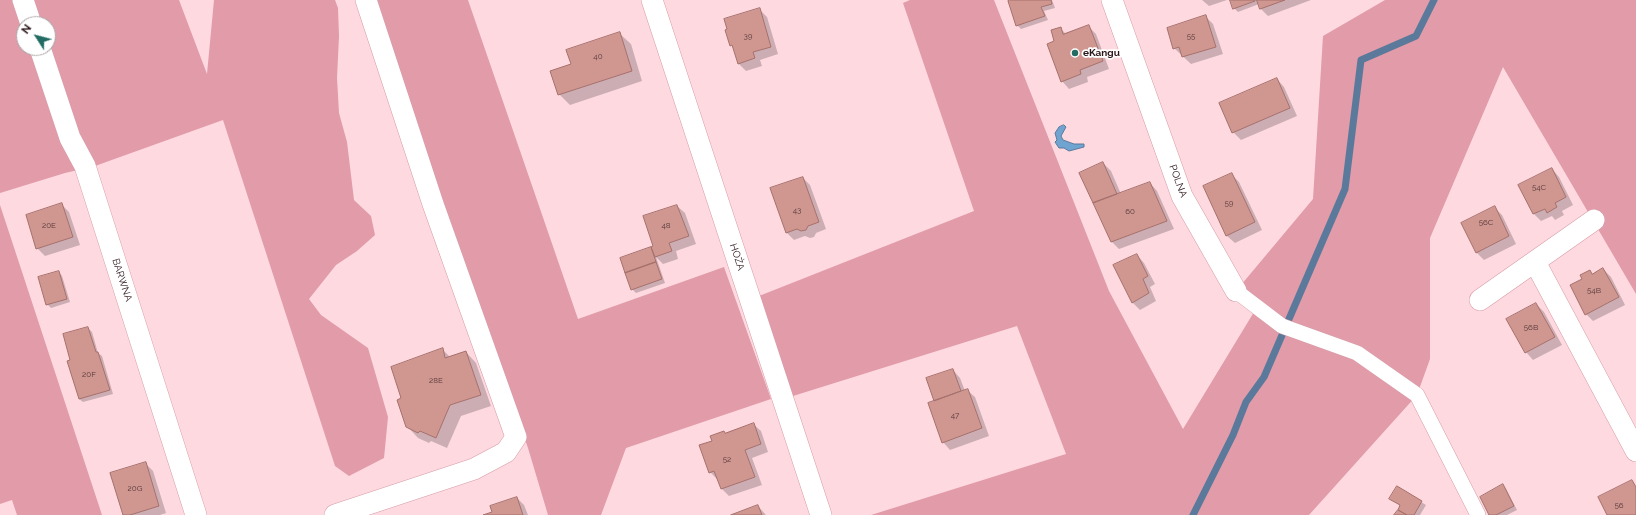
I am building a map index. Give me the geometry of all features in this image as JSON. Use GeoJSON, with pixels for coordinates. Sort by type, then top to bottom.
{"type":"FeatureCollection","features":[{"type":"Feature","properties":{"kind":"street"},"geometry":{"type":"LineString","coordinates":[[23,0],[28,16]]}},
{"type":"Feature","properties":{"kind":"street"},"geometry":{"type":"LineString","coordinates":[[335,515],[474,469],[506,452],[516,437],[433,204],[366,0]]}},
{"type":"Feature","properties":{"kind":"street","name":"HOŻA"},"geometry":{"type":"LineString","coordinates":[[652,0],[821,515]]}},
{"type":"Feature","properties":{"kind":"street","name":"POLNA"},"geometry":{"type":"LineString","coordinates":[[1112,0],[1165,144],[1182,196],[1236,291],[1287,328],[1357,354],[1417,395],[1478,515]]}},
{"type":"Feature","properties":{"kind":"street","name":"BARWNA"},"geometry":{"type":"LineString","coordinates":[[43,56],[70,138],[85,166],[196,515]]}},
{"type":"Feature","properties":{"kind":"street"},"geometry":{"type":"LineString","coordinates":[[1480,300],[1594,220]]}},
{"type":"Feature","properties":{"kind":"street"},"geometry":{"type":"LineString","coordinates":[[1535,262],[1636,451]]}},
{"type":"Feature","properties":{"kind":"shaded area"},"geometry":{"type":"Polygon","coordinates":[[[0,0],[179,0],[207,74],[214,0],[335,0],[338,8],[339,36],[337,78],[339,113],[347,142],[354,200],[371,216],[375,235],[357,251],[336,265],[309,299],[321,315],[368,348],[388,417],[384,458],[349,476],[335,466],[223,120],[95,166],[65,173],[0,193],[0,0]]]}},
{"type":"Feature","properties":{"kind":"shaded area"},"geometry":{"type":"Polygon","coordinates":[[[373,0],[468,0],[578,319],[724,267],[771,399],[626,448],[601,515],[548,515],[528,448],[373,0]]]}},
{"type":"Feature","properties":{"kind":"shaded area"},"geometry":{"type":"Polygon","coordinates":[[[910,0],[994,0],[1109,291],[1183,429],[1254,312],[1236,291],[1313,199],[1323,36],[1385,0],[1636,0],[1636,294],[1503,67],[1430,238],[1430,359],[1417,395],[1309,515],[871,515],[1066,454],[1017,326],[793,396],[759,296],[974,211],[903,3],[910,0]]]}},
{"type":"Feature","properties":{"kind":"shaded area"},"geometry":{"type":"Polygon","coordinates":[[[0,205],[102,515],[17,515],[12,500],[0,504],[0,205]]]}},
{"type":"Feature","properties":{"kind":"water"},"geometry":{"type":"Polygon","coordinates":[[[1064,125],[1066,127],[1061,136],[1063,140],[1074,144],[1084,144],[1084,147],[1069,151],[1064,148],[1059,148],[1055,142],[1057,140],[1055,133],[1059,127],[1064,125]]]}},
{"type":"Feature","properties":{"kind":"building"},"geometry":{"type":"Polygon","coordinates":[[[1051,0],[1052,4],[1041,7],[1045,16],[1016,26],[1008,1],[1051,0]]]}},
{"type":"Feature","properties":{"kind":"building"},"geometry":{"type":"Polygon","coordinates":[[[1230,0],[1255,0],[1255,1],[1233,9],[1230,0]]]}},
{"type":"Feature","properties":{"kind":"building"},"geometry":{"type":"Polygon","coordinates":[[[1257,0],[1285,0],[1260,9],[1257,0]]]}},
{"type":"Feature","properties":{"kind":"building"},"geometry":{"type":"Polygon","coordinates":[[[760,8],[771,47],[753,52],[755,58],[738,64],[725,30],[727,29],[724,19],[760,8]]]}},
{"type":"Feature","properties":{"kind":"building"},"geometry":{"type":"Polygon","coordinates":[[[1206,15],[1216,47],[1182,57],[1179,47],[1173,49],[1167,28],[1206,15]]]}},
{"type":"Feature","properties":{"kind":"building","name":"eKangu"},"geometry":{"type":"Polygon","coordinates":[[[1089,25],[1103,61],[1080,70],[1081,74],[1061,82],[1047,44],[1054,41],[1051,30],[1061,27],[1063,34],[1089,25]]]}},
{"type":"Feature","properties":{"kind":"building"},"geometry":{"type":"Polygon","coordinates":[[[620,32],[632,71],[558,95],[550,71],[571,64],[566,50],[620,32]]]}},
{"type":"Feature","properties":{"kind":"building"},"geometry":{"type":"Polygon","coordinates":[[[1277,78],[1290,108],[1232,133],[1219,103],[1277,78]]]}},
{"type":"Feature","properties":{"kind":"building"},"geometry":{"type":"Polygon","coordinates":[[[1103,162],[1117,194],[1093,203],[1079,173],[1103,162]]]}},
{"type":"Feature","properties":{"kind":"building"},"geometry":{"type":"Polygon","coordinates":[[[1552,168],[1566,197],[1555,203],[1557,207],[1547,213],[1545,209],[1533,214],[1518,185],[1552,168]]]}},
{"type":"Feature","properties":{"kind":"building"},"geometry":{"type":"Polygon","coordinates":[[[1232,173],[1255,222],[1226,236],[1203,186],[1232,173]]]}},
{"type":"Feature","properties":{"kind":"building"},"geometry":{"type":"Polygon","coordinates":[[[803,177],[819,222],[808,226],[806,230],[801,231],[797,229],[786,233],[770,188],[803,177]]]}},
{"type":"Feature","properties":{"kind":"building"},"geometry":{"type":"Polygon","coordinates":[[[1150,182],[1167,221],[1111,242],[1093,203],[1150,182]]]}},
{"type":"Feature","properties":{"kind":"building"},"geometry":{"type":"Polygon","coordinates":[[[62,203],[73,237],[36,249],[26,215],[62,203]]]}},
{"type":"Feature","properties":{"kind":"building"},"geometry":{"type":"Polygon","coordinates":[[[677,205],[689,236],[669,243],[672,251],[655,257],[643,216],[677,205]]]}},
{"type":"Feature","properties":{"kind":"building"},"geometry":{"type":"Polygon","coordinates":[[[1495,206],[1509,236],[1476,253],[1461,223],[1495,206]]]}},
{"type":"Feature","properties":{"kind":"building"},"geometry":{"type":"Polygon","coordinates":[[[651,247],[656,262],[625,273],[620,258],[651,247]]]}},
{"type":"Feature","properties":{"kind":"building"},"geometry":{"type":"Polygon","coordinates":[[[1137,254],[1148,276],[1143,279],[1149,293],[1132,303],[1113,265],[1137,254]]]}},
{"type":"Feature","properties":{"kind":"building"},"geometry":{"type":"Polygon","coordinates":[[[656,262],[662,279],[631,290],[625,273],[656,262]]]}},
{"type":"Feature","properties":{"kind":"building"},"geometry":{"type":"Polygon","coordinates":[[[1603,268],[1619,297],[1585,315],[1570,285],[1582,279],[1580,275],[1590,270],[1592,274],[1603,268]]]}},
{"type":"Feature","properties":{"kind":"building"},"geometry":{"type":"Polygon","coordinates":[[[59,271],[67,299],[46,305],[38,277],[59,271]]]}},
{"type":"Feature","properties":{"kind":"building"},"geometry":{"type":"Polygon","coordinates":[[[1536,303],[1555,337],[1525,353],[1506,319],[1536,303]]]}},
{"type":"Feature","properties":{"kind":"building"},"geometry":{"type":"Polygon","coordinates":[[[88,327],[110,390],[79,399],[67,361],[70,360],[63,334],[88,327]]]}},
{"type":"Feature","properties":{"kind":"building"},"geometry":{"type":"Polygon","coordinates":[[[443,348],[445,358],[466,351],[481,395],[450,405],[436,438],[420,431],[418,433],[406,427],[397,400],[401,398],[391,367],[443,348]]]}},
{"type":"Feature","properties":{"kind":"building"},"geometry":{"type":"Polygon","coordinates":[[[953,369],[961,391],[934,401],[926,378],[953,369]]]}},
{"type":"Feature","properties":{"kind":"building"},"geometry":{"type":"Polygon","coordinates":[[[968,389],[982,428],[942,443],[928,403],[968,389]]]}},
{"type":"Feature","properties":{"kind":"building"},"geometry":{"type":"Polygon","coordinates":[[[754,423],[761,444],[745,450],[755,477],[721,489],[714,471],[709,473],[699,445],[712,441],[710,436],[724,431],[725,433],[754,423]]]}},
{"type":"Feature","properties":{"kind":"building"},"geometry":{"type":"Polygon","coordinates":[[[146,462],[159,506],[130,515],[123,515],[110,473],[146,462]]]}},
{"type":"Feature","properties":{"kind":"building"},"geometry":{"type":"Polygon","coordinates":[[[1632,480],[1636,487],[1636,515],[1607,515],[1598,497],[1632,480]]]}},
{"type":"Feature","properties":{"kind":"building"},"geometry":{"type":"Polygon","coordinates":[[[1503,484],[1514,506],[1496,515],[1489,515],[1480,497],[1503,484]]]}},
{"type":"Feature","properties":{"kind":"building"},"geometry":{"type":"Polygon","coordinates":[[[1397,486],[1422,501],[1414,515],[1407,515],[1398,510],[1400,505],[1389,499],[1397,486]]]}},
{"type":"Feature","properties":{"kind":"building"},"geometry":{"type":"Polygon","coordinates":[[[517,497],[523,515],[483,515],[492,512],[490,506],[517,497]]]}},
{"type":"Feature","properties":{"kind":"building"},"geometry":{"type":"Polygon","coordinates":[[[758,505],[762,515],[731,515],[758,505]]]}},
{"type":"Feature","properties":{"kind":"building"},"geometry":{"type":"Polygon","coordinates":[[[1398,510],[1407,515],[1394,515],[1398,510]]]}},
{"type":"Feature","properties":{"kind":"waterway"},"geometry":{"type":"LineString","coordinates":[[1193,515],[1233,435],[1246,402],[1264,377],[1345,189],[1361,60],[1416,36],[1434,0]]}},
{"type":"Feature","properties":{"kind":"place","name":"eKangu"},"geometry":{"type":"Point","coordinates":[1075,53]}}]}
